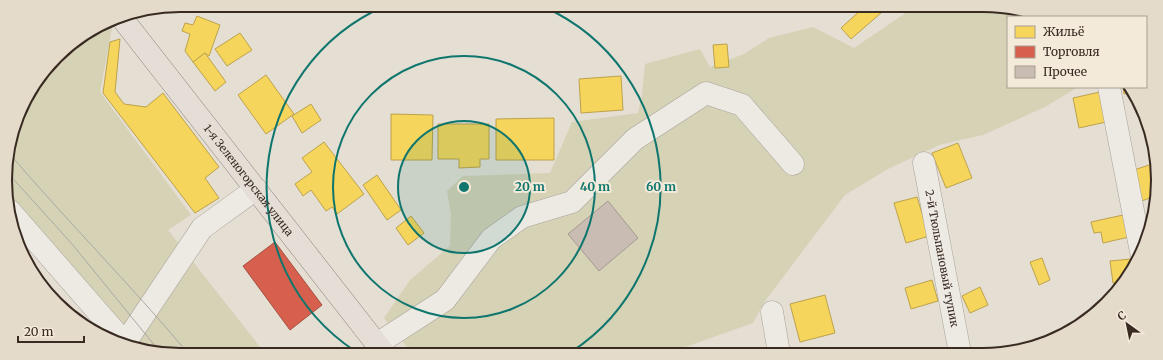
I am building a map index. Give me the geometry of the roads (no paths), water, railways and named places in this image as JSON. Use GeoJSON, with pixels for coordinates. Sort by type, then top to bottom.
{"type":"FeatureCollection","features":[{"type":"Feature","properties":{"kind":"main road","name":"1-я Зеленогорская улица"},"geometry":{"type":"LineString","coordinates":[[125,22],[380,348]]}},
{"type":"Feature","properties":{"kind":"street"},"geometry":{"type":"LineString","coordinates":[[1109,88],[1138,243]]}},
{"type":"Feature","properties":{"kind":"street"},"geometry":{"type":"LineString","coordinates":[[380,348],[445,300],[491,239],[522,217],[572,202],[635,139],[706,93],[742,105],[793,164]]}},
{"type":"Feature","properties":{"kind":"street","name":"2-й Тюльпановый тупик"},"geometry":{"type":"LineString","coordinates":[[924,163],[959,348]]}},
{"type":"Feature","properties":{"kind":"street"},"geometry":{"type":"LineString","coordinates":[[127,339],[202,228],[256,189]]}},
{"type":"Feature","properties":{"kind":"street"},"geometry":{"type":"LineString","coordinates":[[17,219],[119,336]]}},
{"type":"Feature","properties":{"kind":"street"},"geometry":{"type":"LineString","coordinates":[[772,312],[779,348]]}},
{"type":"Feature","properties":{"kind":"tram line"},"geometry":{"type":"LineString","coordinates":[[13,158],[184,348]]}},
{"type":"Feature","properties":{"kind":"tram line"},"geometry":{"type":"LineString","coordinates":[[12,178],[72,244],[156,347]]}}]}
